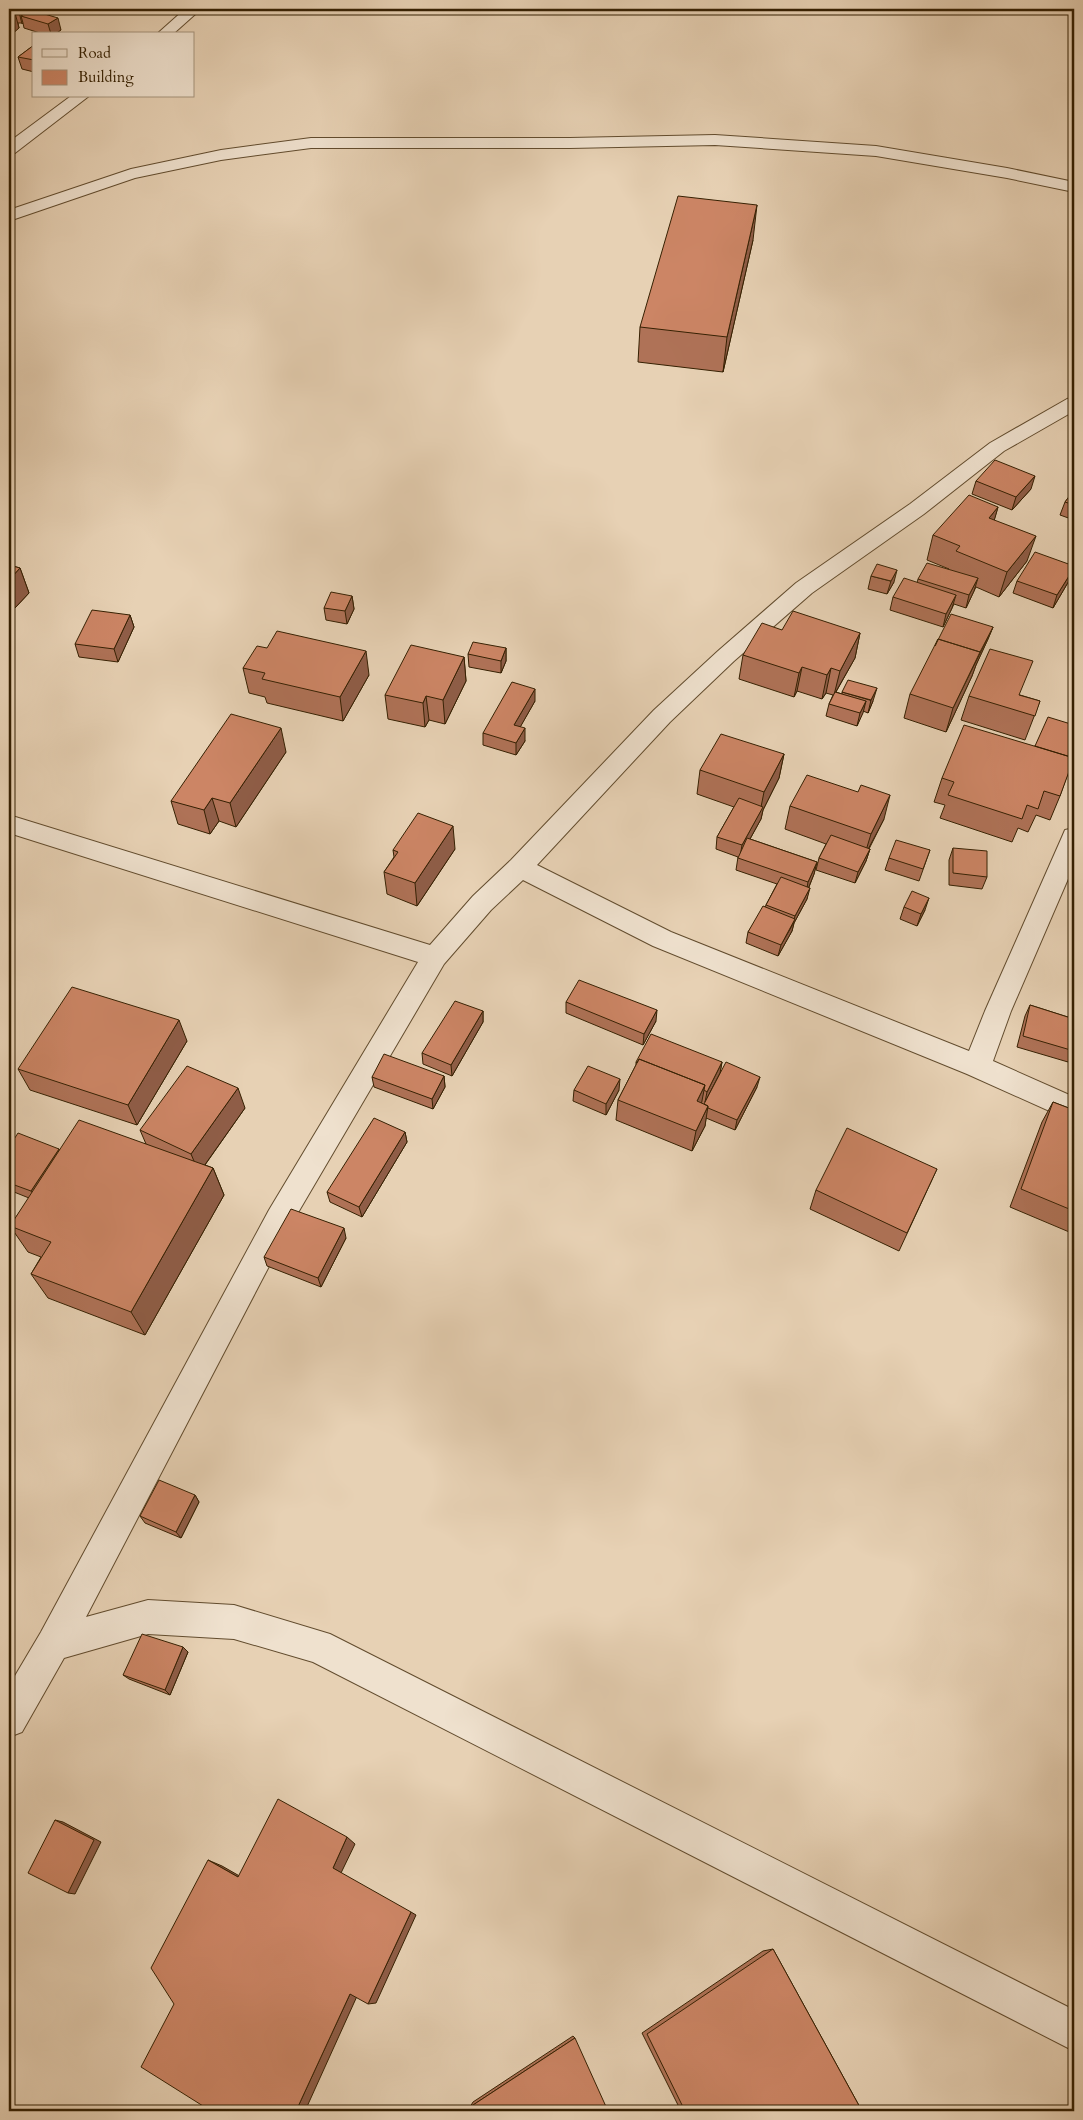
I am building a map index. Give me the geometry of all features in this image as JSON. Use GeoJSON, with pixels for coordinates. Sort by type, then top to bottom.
{"type":"FeatureCollection","features":[{"type":"Feature","properties":{"kind":"street"},"geometry":{"type":"LineString","coordinates":[[166,32],[194,9]]}},
{"type":"Feature","properties":{"kind":"street"},"geometry":{"type":"LineString","coordinates":[[9,150],[78,98]]}},
{"type":"Feature","properties":{"kind":"street"},"geometry":{"type":"LineString","coordinates":[[9,216],[131,174],[221,156],[312,143],[560,143],[715,140],[876,151],[1007,173],[1074,187]]}},
{"type":"Feature","properties":{"kind":"street"},"geometry":{"type":"LineString","coordinates":[[9,1719],[53,1644],[279,1219],[436,957],[482,903],[520,867],[662,716],[726,656],[804,588],[917,509],[997,447],[1074,403]]}},
{"type":"Feature","properties":{"kind":"street"},"geometry":{"type":"LineString","coordinates":[[9,824],[436,957]]}},
{"type":"Feature","properties":{"kind":"street"},"geometry":{"type":"LineString","coordinates":[[977,1066],[998,1011],[1074,837]]}},
{"type":"Feature","properties":{"kind":"street"},"geometry":{"type":"LineString","coordinates":[[520,867],[662,939],[977,1066],[1074,1110]]}},
{"type":"Feature","properties":{"kind":"street"},"geometry":{"type":"LineString","coordinates":[[53,1644],[148,1617],[234,1622],[318,1646],[1074,2031]]}},
{"type":"Feature","properties":{"kind":"building"},"geometry":{"type":"Polygon","coordinates":[[[14,9],[23,9],[19,12],[14,11],[14,9]]]}},
{"type":"Feature","properties":{"kind":"building"},"geometry":{"type":"Polygon","coordinates":[[[31,10],[58,18],[48,24],[21,16],[31,10]]]}},
{"type":"Feature","properties":{"kind":"building"},"geometry":{"type":"Polygon","coordinates":[[[32,46],[32,60],[18,57],[32,46]]]}},
{"type":"Feature","properties":{"kind":"building"},"geometry":{"type":"Polygon","coordinates":[[[678,196],[757,205],[727,337],[640,327],[678,196]]]}},
{"type":"Feature","properties":{"kind":"building"},"geometry":{"type":"Polygon","coordinates":[[[995,460],[1035,476],[1016,497],[976,481],[995,460]]]}},
{"type":"Feature","properties":{"kind":"building"},"geometry":{"type":"Polygon","coordinates":[[[1074,490],[1074,505],[1065,502],[1074,490]]]}},
{"type":"Feature","properties":{"kind":"building"},"geometry":{"type":"Polygon","coordinates":[[[969,495],[998,507],[989,518],[1036,536],[1007,572],[956,551],[960,546],[933,535],[969,495]]]}},
{"type":"Feature","properties":{"kind":"building"},"geometry":{"type":"Polygon","coordinates":[[[1035,552],[1074,566],[1057,595],[1017,581],[1035,552]]]}},
{"type":"Feature","properties":{"kind":"building"},"geometry":{"type":"Polygon","coordinates":[[[927,563],[978,578],[969,595],[918,579],[927,563]]]}},
{"type":"Feature","properties":{"kind":"building"},"geometry":{"type":"Polygon","coordinates":[[[877,564],[897,570],[891,581],[871,576],[877,564]]]}},
{"type":"Feature","properties":{"kind":"building"},"geometry":{"type":"Polygon","coordinates":[[[9,565],[20,568],[9,580],[9,565]]]}},
{"type":"Feature","properties":{"kind":"building"},"geometry":{"type":"Polygon","coordinates":[[[904,578],[956,595],[946,614],[893,597],[904,578]]]}},
{"type":"Feature","properties":{"kind":"building"},"geometry":{"type":"Polygon","coordinates":[[[331,592],[352,596],[345,611],[324,608],[331,592]]]}},
{"type":"Feature","properties":{"kind":"building"},"geometry":{"type":"Polygon","coordinates":[[[92,610],[130,615],[114,649],[75,644],[92,610]]]}},
{"type":"Feature","properties":{"kind":"building"},"geometry":{"type":"Polygon","coordinates":[[[793,611],[860,633],[840,671],[831,668],[827,675],[802,667],[799,673],[743,655],[762,623],[782,630],[793,611]]]}},
{"type":"Feature","properties":{"kind":"building"},"geometry":{"type":"Polygon","coordinates":[[[951,614],[993,627],[980,652],[938,639],[951,614]]]}},
{"type":"Feature","properties":{"kind":"building"},"geometry":{"type":"Polygon","coordinates":[[[277,631],[366,651],[340,697],[262,679],[265,673],[243,668],[257,646],[267,648],[277,631]]]}},
{"type":"Feature","properties":{"kind":"building"},"geometry":{"type":"Polygon","coordinates":[[[938,639],[980,652],[953,708],[910,694],[938,639]]]}},
{"type":"Feature","properties":{"kind":"building"},"geometry":{"type":"Polygon","coordinates":[[[473,642],[506,648],[501,661],[468,654],[473,642]]]}},
{"type":"Feature","properties":{"kind":"building"},"geometry":{"type":"Polygon","coordinates":[[[411,645],[464,657],[443,700],[426,696],[423,703],[385,695],[411,645]]]}},
{"type":"Feature","properties":{"kind":"building"},"geometry":{"type":"Polygon","coordinates":[[[990,649],[1033,661],[1019,695],[1040,701],[1035,716],[969,696],[990,649]]]}},
{"type":"Feature","properties":{"kind":"building"},"geometry":{"type":"Polygon","coordinates":[[[848,680],[877,688],[871,700],[842,692],[848,680]]]}},
{"type":"Feature","properties":{"kind":"building"},"geometry":{"type":"Polygon","coordinates":[[[512,682],[535,689],[514,725],[525,728],[516,743],[483,733],[512,682]]]}},
{"type":"Feature","properties":{"kind":"building"},"geometry":{"type":"Polygon","coordinates":[[[835,692],[866,701],[860,713],[829,704],[835,692]]]}},
{"type":"Feature","properties":{"kind":"building"},"geometry":{"type":"Polygon","coordinates":[[[231,714],[281,728],[230,803],[212,798],[204,810],[171,801],[231,714]]]}},
{"type":"Feature","properties":{"kind":"building"},"geometry":{"type":"Polygon","coordinates":[[[1048,717],[1074,725],[1074,758],[1035,746],[1048,717]]]}},
{"type":"Feature","properties":{"kind":"building"},"geometry":{"type":"Polygon","coordinates":[[[964,725],[1074,758],[1060,796],[1044,791],[1038,809],[1027,805],[1022,819],[948,795],[954,782],[942,778],[964,725]]]}},
{"type":"Feature","properties":{"kind":"building"},"geometry":{"type":"Polygon","coordinates":[[[721,734],[784,754],[764,792],[700,770],[721,734]]]}},
{"type":"Feature","properties":{"kind":"building"},"geometry":{"type":"Polygon","coordinates":[[[807,775],[858,792],[861,785],[890,795],[871,834],[790,806],[807,775]]]}},
{"type":"Feature","properties":{"kind":"building"},"geometry":{"type":"Polygon","coordinates":[[[739,798],[763,807],[742,845],[717,837],[739,798]]]}},
{"type":"Feature","properties":{"kind":"building"},"geometry":{"type":"Polygon","coordinates":[[[418,813],[453,826],[415,883],[384,872],[398,852],[393,850],[418,813]]]}},
{"type":"Feature","properties":{"kind":"building"},"geometry":{"type":"Polygon","coordinates":[[[831,835],[870,849],[858,872],[819,858],[831,835]]]}},
{"type":"Feature","properties":{"kind":"building"},"geometry":{"type":"Polygon","coordinates":[[[747,838],[817,862],[808,882],[738,858],[747,838]]]}},
{"type":"Feature","properties":{"kind":"building"},"geometry":{"type":"Polygon","coordinates":[[[896,840],[930,850],[923,869],[889,858],[896,840]]]}},
{"type":"Feature","properties":{"kind":"building"},"geometry":{"type":"Polygon","coordinates":[[[953,848],[987,851],[987,877],[953,873],[953,848]]]}},
{"type":"Feature","properties":{"kind":"building"},"geometry":{"type":"Polygon","coordinates":[[[781,877],[810,888],[795,916],[766,905],[781,877]]]}},
{"type":"Feature","properties":{"kind":"building"},"geometry":{"type":"Polygon","coordinates":[[[912,891],[929,898],[921,914],[904,907],[912,891]]]}},
{"type":"Feature","properties":{"kind":"building"},"geometry":{"type":"Polygon","coordinates":[[[763,906],[795,919],[781,945],[748,932],[763,906]]]}},
{"type":"Feature","properties":{"kind":"building"},"geometry":{"type":"Polygon","coordinates":[[[579,980],[657,1010],[644,1034],[566,1002],[579,980]]]}},
{"type":"Feature","properties":{"kind":"building"},"geometry":{"type":"Polygon","coordinates":[[[72,987],[179,1020],[128,1105],[18,1069],[72,987]]]}},
{"type":"Feature","properties":{"kind":"building"},"geometry":{"type":"Polygon","coordinates":[[[455,1001],[483,1011],[451,1065],[422,1053],[455,1001]]]}},
{"type":"Feature","properties":{"kind":"building"},"geometry":{"type":"Polygon","coordinates":[[[1030,1005],[1074,1019],[1074,1051],[1023,1036],[1030,1005]]]}},
{"type":"Feature","properties":{"kind":"building"},"geometry":{"type":"Polygon","coordinates":[[[651,1034],[722,1062],[707,1092],[704,1090],[705,1085],[639,1059],[636,1062],[651,1034]]]}},
{"type":"Feature","properties":{"kind":"building"},"geometry":{"type":"Polygon","coordinates":[[[384,1054],[444,1076],[432,1099],[372,1077],[384,1054]]]}},
{"type":"Feature","properties":{"kind":"building"},"geometry":{"type":"Polygon","coordinates":[[[639,1059],[705,1085],[697,1101],[708,1106],[696,1131],[618,1100],[639,1059]]]}},
{"type":"Feature","properties":{"kind":"building"},"geometry":{"type":"Polygon","coordinates":[[[726,1062],[760,1077],[737,1120],[708,1108],[704,1104],[726,1062]]]}},
{"type":"Feature","properties":{"kind":"building"},"geometry":{"type":"Polygon","coordinates":[[[187,1066],[238,1088],[191,1154],[140,1130],[187,1066]]]}},
{"type":"Feature","properties":{"kind":"building"},"geometry":{"type":"Polygon","coordinates":[[[588,1066],[620,1079],[606,1104],[574,1090],[588,1066]]]}},
{"type":"Feature","properties":{"kind":"building"},"geometry":{"type":"Polygon","coordinates":[[[1053,1102],[1074,1110],[1074,1211],[1021,1189],[1053,1102]]]}},
{"type":"Feature","properties":{"kind":"building"},"geometry":{"type":"Polygon","coordinates":[[[374,1118],[405,1132],[359,1207],[327,1192],[374,1118]]]}},
{"type":"Feature","properties":{"kind":"building"},"geometry":{"type":"Polygon","coordinates":[[[79,1120],[213,1168],[131,1312],[31,1274],[51,1242],[10,1226],[79,1120]]]}},
{"type":"Feature","properties":{"kind":"building"},"geometry":{"type":"Polygon","coordinates":[[[847,1128],[937,1169],[907,1233],[816,1190],[847,1128]]]}},
{"type":"Feature","properties":{"kind":"building"},"geometry":{"type":"Polygon","coordinates":[[[18,1133],[59,1149],[31,1191],[9,1183],[9,1147],[18,1133]]]}},
{"type":"Feature","properties":{"kind":"building"},"geometry":{"type":"Polygon","coordinates":[[[291,1209],[344,1228],[318,1278],[264,1257],[291,1209]]]}},
{"type":"Feature","properties":{"kind":"building"},"geometry":{"type":"Polygon","coordinates":[[[159,1480],[195,1495],[176,1532],[140,1516],[159,1480]]]}},
{"type":"Feature","properties":{"kind":"building"},"geometry":{"type":"Polygon","coordinates":[[[142,1634],[183,1647],[165,1690],[123,1675],[142,1634]]]}},
{"type":"Feature","properties":{"kind":"building"},"geometry":{"type":"Polygon","coordinates":[[[278,1799],[347,1837],[333,1868],[411,1912],[368,2004],[350,1994],[296,2111],[211,2111],[141,2067],[174,2004],[151,1968],[208,1860],[238,1877],[278,1799]]]}},
{"type":"Feature","properties":{"kind":"building"},"geometry":{"type":"Polygon","coordinates":[[[55,1820],[94,1840],[68,1893],[28,1873],[55,1820]]]}},
{"type":"Feature","properties":{"kind":"building"},"geometry":{"type":"Polygon","coordinates":[[[773,1949],[862,2111],[685,2111],[647,2034],[773,1949]]]}},
{"type":"Feature","properties":{"kind":"building"},"geometry":{"type":"Polygon","coordinates":[[[575,2038],[608,2111],[472,2111],[470,2107],[575,2038]]]}}]}
